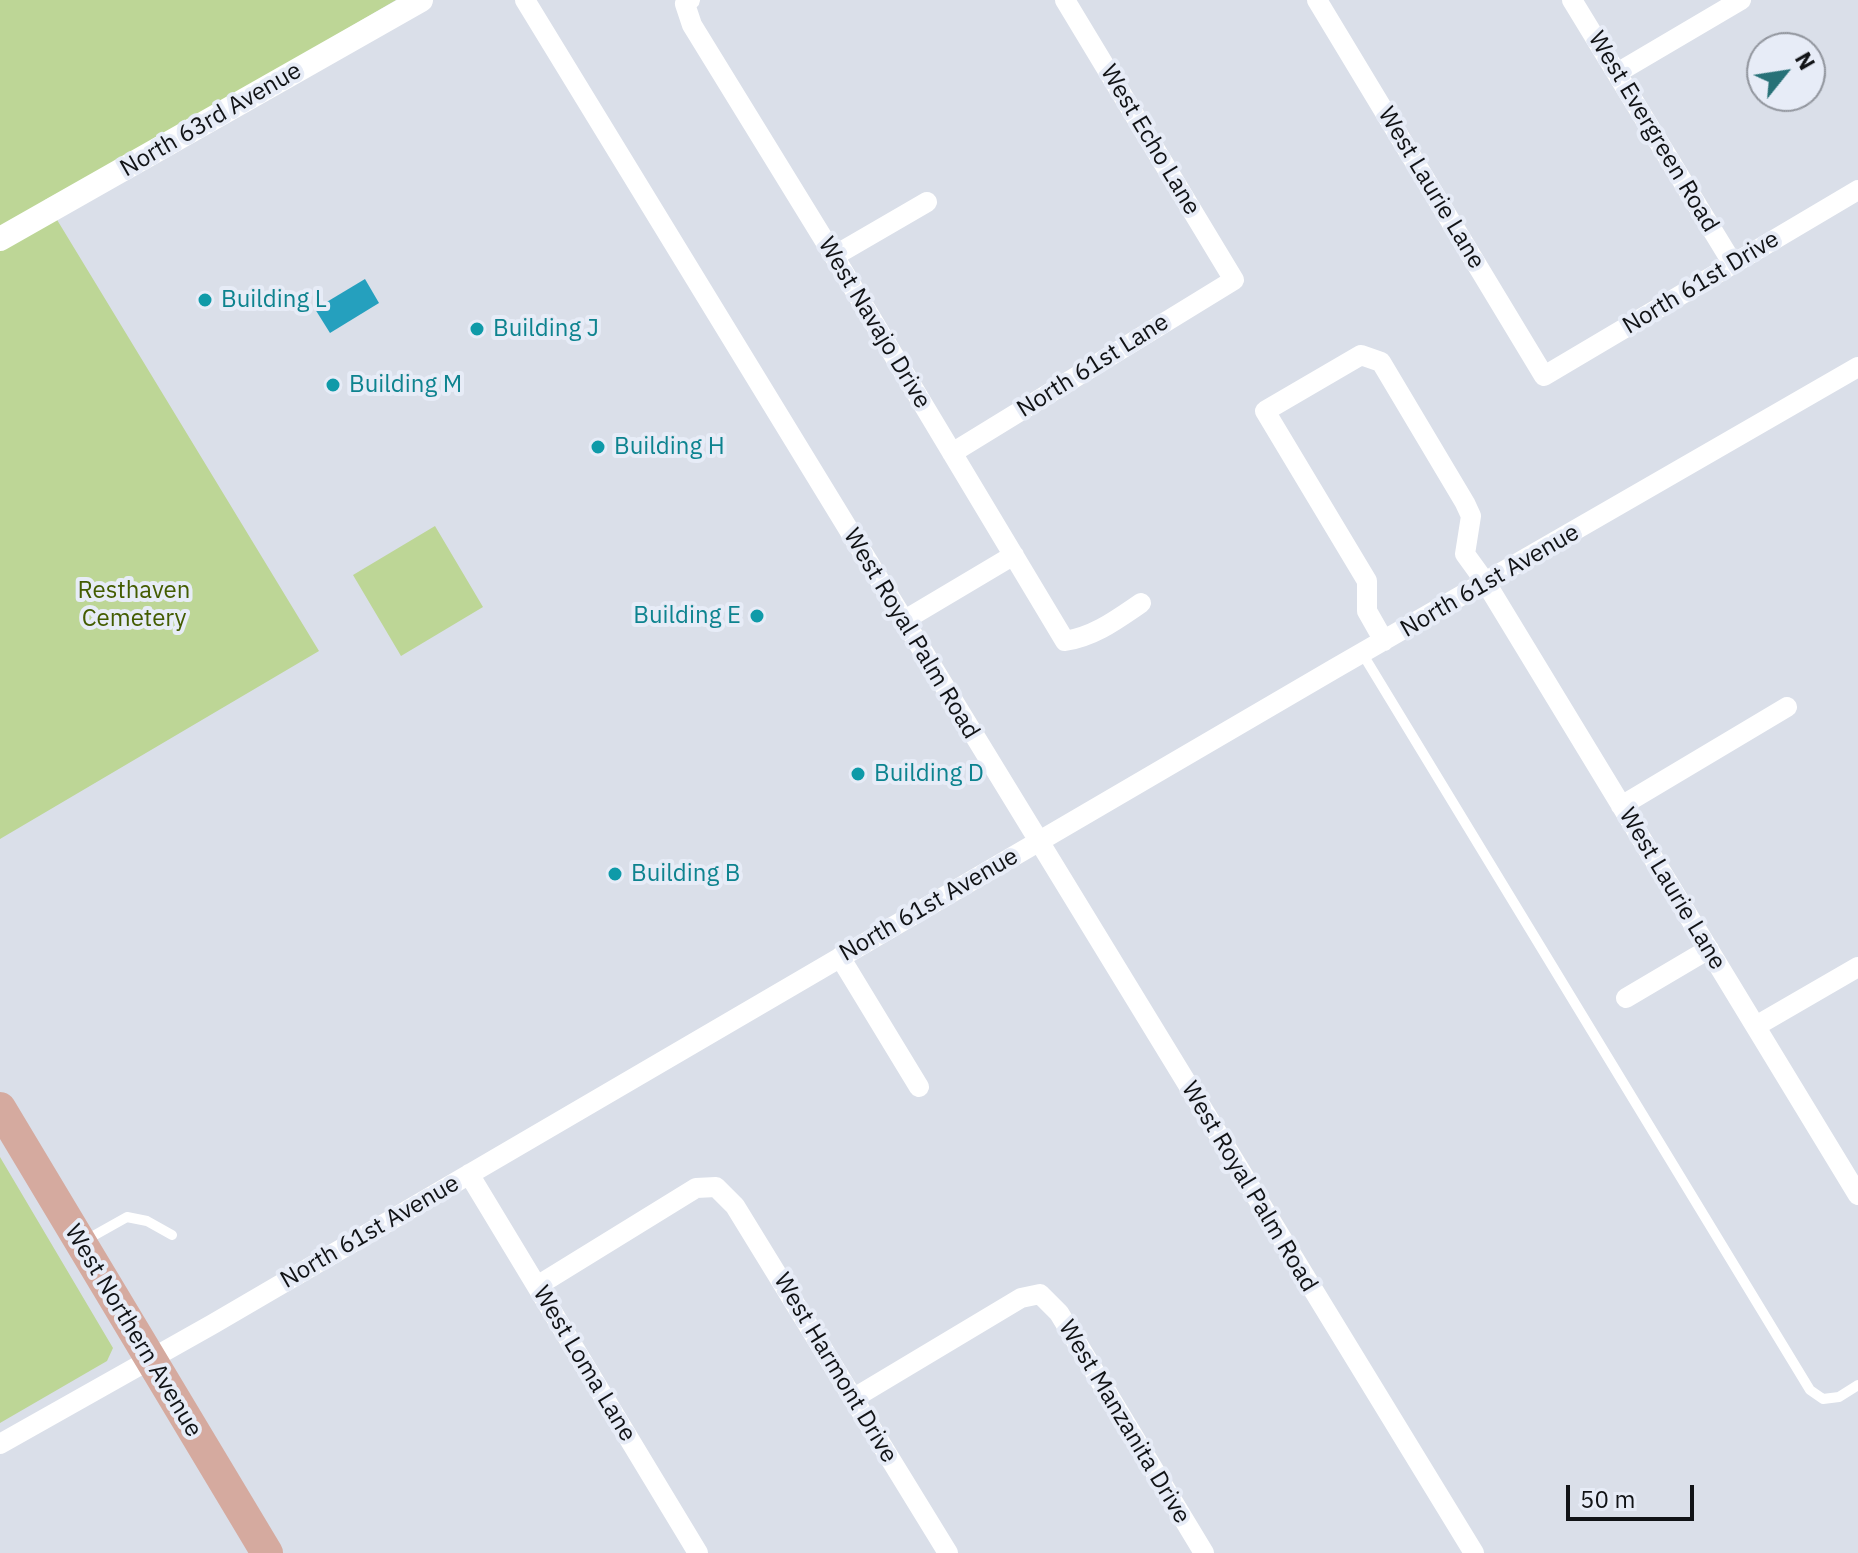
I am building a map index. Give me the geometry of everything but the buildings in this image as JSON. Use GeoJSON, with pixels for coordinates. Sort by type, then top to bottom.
{"type":"FeatureCollection","features":[{"type":"Feature","properties":{"kind":"main road","name":"West Northern Avenue"},"geometry":{"type":"LineString","coordinates":[[0,1108],[267,1553]]}},
{"type":"Feature","properties":{"kind":"street","name":"North 63rd Avenue"},"geometry":{"type":"LineString","coordinates":[[0,239],[421,0]]}},
{"type":"Feature","properties":{"kind":"street","name":"West Royal Palm Road"},"geometry":{"type":"LineString","coordinates":[[525,0],[1474,1553]]}},
{"type":"Feature","properties":{"kind":"street","name":"West Echo Lane"},"geometry":{"type":"LineString","coordinates":[[1065,0],[1234,280]]}},
{"type":"Feature","properties":{"kind":"street","name":"West Laurie Lane"},"geometry":{"type":"LineString","coordinates":[[1317,0],[1544,376]]}},
{"type":"Feature","properties":{"kind":"street","name":"West Evergreen Road"},"geometry":{"type":"LineString","coordinates":[[1572,0],[1733,264]]}},
{"type":"Feature","properties":{"kind":"street"},"geometry":{"type":"LineString","coordinates":[[1617,73],[1741,0]]}},
{"type":"Feature","properties":{"kind":"street","name":"West Navajo Drive"},"geometry":{"type":"LineString","coordinates":[[688,2],[692,25],[1065,641],[1101,630],[1141,603]]}},
{"type":"Feature","properties":{"kind":"street","name":"North 61st Drive"},"geometry":{"type":"LineString","coordinates":[[1544,376],[1858,190]]}},
{"type":"Feature","properties":{"kind":"street"},"geometry":{"type":"LineString","coordinates":[[834,256],[927,202]]}},
{"type":"Feature","properties":{"kind":"street","name":"North 61st Lane"},"geometry":{"type":"LineString","coordinates":[[952,453],[1234,280]]}},
{"type":"Feature","properties":{"kind":"street","name":"West Laurie Lane"},"geometry":{"type":"LineString","coordinates":[[1384,641],[1367,611],[1367,581],[1265,411],[1361,355],[1381,362],[1465,503],[1471,516],[1465,554],[1486,583],[1858,1195]]}},
{"type":"Feature","properties":{"kind":"street","name":"North 61st Avenue"},"geometry":{"type":"LineString","coordinates":[[0,1444],[1858,367]]}},
{"type":"Feature","properties":{"kind":"street"},"geometry":{"type":"LineString","coordinates":[[903,621],[1014,555]]}},
{"type":"Feature","properties":{"kind":"street"},"geometry":{"type":"LineString","coordinates":[[1621,806],[1787,707]]}},
{"type":"Feature","properties":{"kind":"street"},"geometry":{"type":"LineString","coordinates":[[1626,998],[1709,949]]}},
{"type":"Feature","properties":{"kind":"street"},"geometry":{"type":"LineString","coordinates":[[840,957],[919,1087]]}},
{"type":"Feature","properties":{"kind":"street"},"geometry":{"type":"LineString","coordinates":[[1756,1026],[1858,967]]}},
{"type":"Feature","properties":{"kind":"street","name":"West Loma Lane"},"geometry":{"type":"LineString","coordinates":[[469,1174],[698,1553]]}},
{"type":"Feature","properties":{"kind":"street","name":"West Harmont Drive"},"geometry":{"type":"LineString","coordinates":[[537,1286],[696,1188],[716,1187],[735,1206],[948,1553]]}},
{"type":"Feature","properties":{"kind":"street","name":"West Manzanita Drive"},"geometry":{"type":"LineString","coordinates":[[854,1398],[1021,1298],[1040,1294],[1059,1313],[1204,1553]]}},
{"type":"Feature","properties":{"kind":"lane"},"geometry":{"type":"LineString","coordinates":[[1362,653],[1810,1390],[1823,1399],[1839,1397],[1858,1385]]}},
{"type":"Feature","properties":{"kind":"lane"},"geometry":{"type":"LineString","coordinates":[[80,1243],[127,1217],[147,1221],[172,1235]]}},
{"type":"Feature","properties":{"kind":"green space","name":"Resthaven Cemetery"},"geometry":{"type":"Polygon","coordinates":[[[0,0],[396,0],[191,120],[45,200],[319,651],[0,839],[0,0]]]}},
{"type":"Feature","properties":{"kind":"green space"},"geometry":{"type":"Polygon","coordinates":[[[435,526],[483,607],[401,656],[353,575],[435,526]]]}},
{"type":"Feature","properties":{"kind":"green space"},"geometry":{"type":"Polygon","coordinates":[[[0,1157],[113,1348],[107,1361],[0,1423],[0,1157]]]}},
{"type":"Feature","properties":{"kind":"water"},"geometry":{"type":"Polygon","coordinates":[[[365,279],[379,303],[330,333],[315,309],[365,279]]]}},
{"type":"Feature","properties":{"kind":"place","name":"Building L"},"geometry":{"type":"Point","coordinates":[205,300]}},
{"type":"Feature","properties":{"kind":"place","name":"Building J"},"geometry":{"type":"Point","coordinates":[477,329]}},
{"type":"Feature","properties":{"kind":"place","name":"Building M"},"geometry":{"type":"Point","coordinates":[333,385]}},
{"type":"Feature","properties":{"kind":"place","name":"Building H"},"geometry":{"type":"Point","coordinates":[598,447]}},
{"type":"Feature","properties":{"kind":"place","name":"Building E"},"geometry":{"type":"Point","coordinates":[757,616]}},
{"type":"Feature","properties":{"kind":"place","name":"Building D"},"geometry":{"type":"Point","coordinates":[858,774]}},
{"type":"Feature","properties":{"kind":"place","name":"Building B"},"geometry":{"type":"Point","coordinates":[615,874]}}]}
